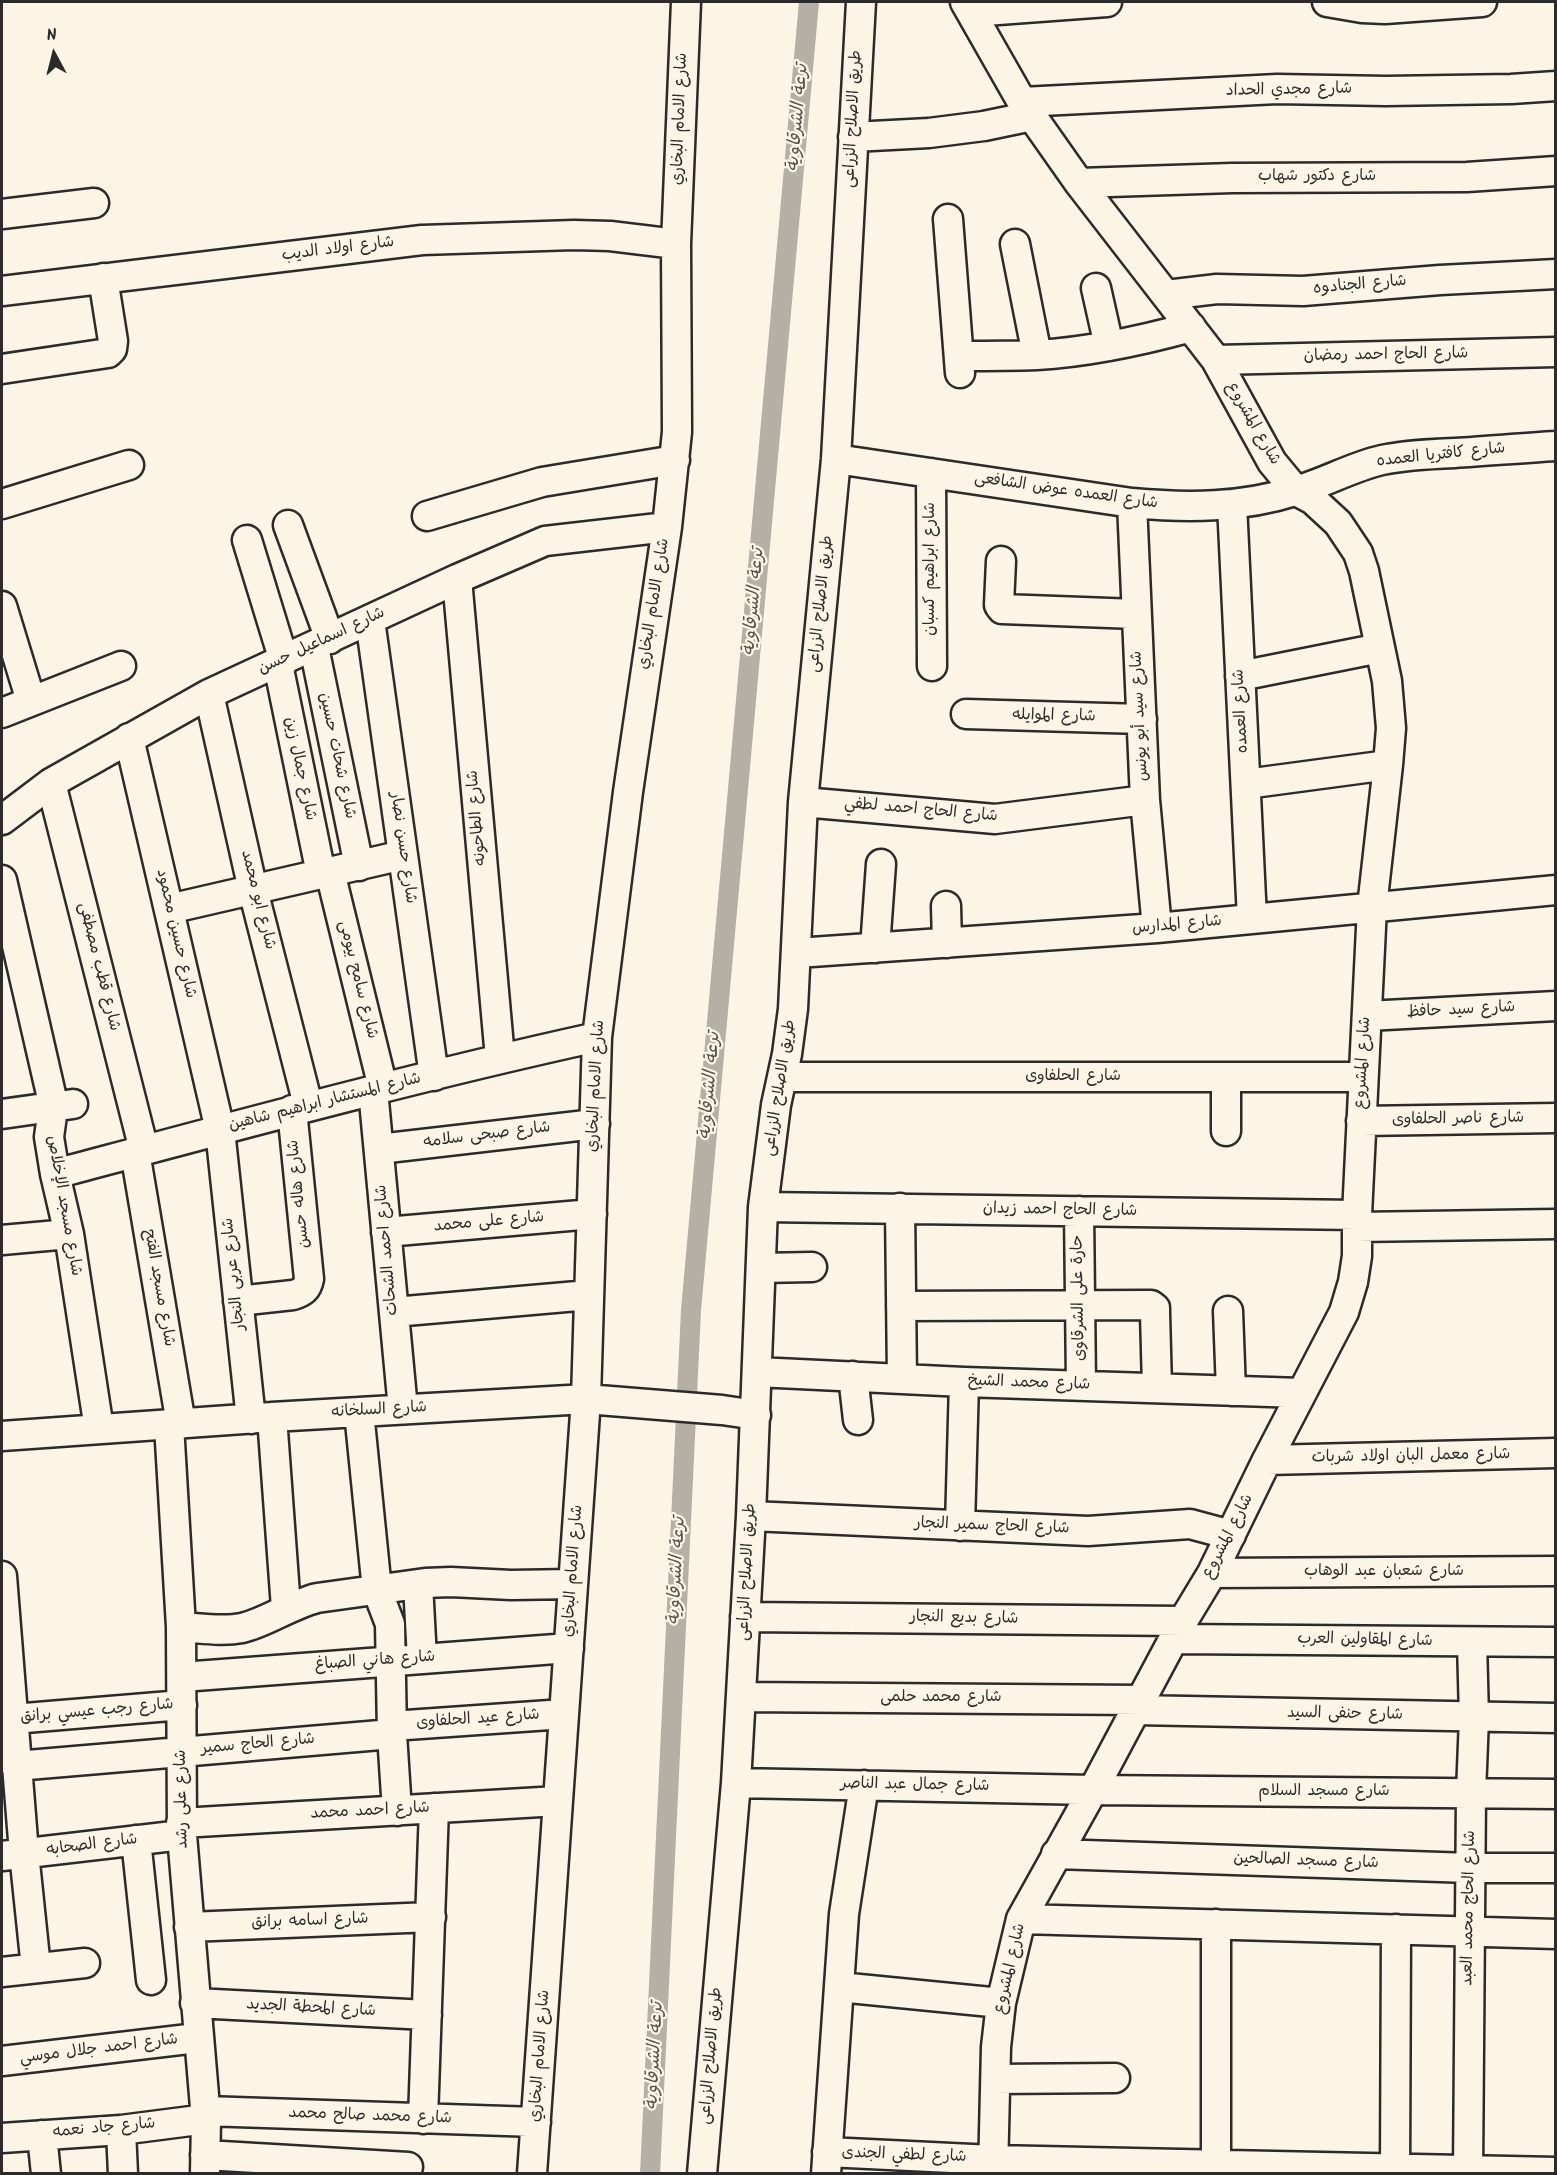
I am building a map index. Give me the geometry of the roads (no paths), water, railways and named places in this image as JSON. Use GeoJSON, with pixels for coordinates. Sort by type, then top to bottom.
{"type":"FeatureCollection","features":[{"type":"Feature","properties":{"kind":"street","name":"شارع الامام البخاري"},"geometry":{"type":"LineString","coordinates":[[532,2174],[586,1399],[597,1037],[678,432],[676,244],[686,2]]}},
{"type":"Feature","properties":{"kind":"street","name":"طريق الاصلاح الزراعى"},"geometry":{"type":"LineString","coordinates":[[702,2174],[736,1783],[752,1516],[763,1207],[776,1105],[793,1009],[803,802],[836,459],[861,2]]}},
{"type":"Feature","properties":{"kind":"street"},"geometry":{"type":"LineString","coordinates":[[968,7],[1107,2]]}},
{"type":"Feature","properties":{"kind":"street"},"geometry":{"type":"LineString","coordinates":[[1327,2],[1384,9],[1482,2]]}},
{"type":"Feature","properties":{"kind":"street","name":"شارع المشروع"},"geometry":{"type":"LineString","coordinates":[[968,7],[1027,109],[1079,183],[1216,360],[1272,462],[1296,491],[1313,500],[1338,523],[1358,553],[1364,571],[1387,681],[1390,712],[1388,765],[1371,907],[1356,1265],[1344,1312],[1325,1352],[1300,1394],[1212,1574],[1137,1705],[1093,1790],[1021,1919],[1000,2003],[996,2047],[993,2167]]}},
{"type":"Feature","properties":{"kind":"street","name":"شارع مجدي الحداد"},"geometry":{"type":"LineString","coordinates":[[853,136],[929,133],[984,126],[1027,109],[1277,89],[1386,91],[1556,86]]}},
{"type":"Feature","properties":{"kind":"street","name":"شارع دكتور شهاب"},"geometry":{"type":"LineString","coordinates":[[1079,183],[1232,178],[1467,177],[1556,171]]}},
{"type":"Feature","properties":{"kind":"street"},"geometry":{"type":"LineString","coordinates":[[2,214],[94,203]]}},
{"type":"Feature","properties":{"kind":"street"},"geometry":{"type":"LineString","coordinates":[[948,219],[959,365],[1109,346],[1191,327]]}},
{"type":"Feature","properties":{"kind":"street","name":"شارع اولاد الديب"},"geometry":{"type":"LineString","coordinates":[[2,291],[433,239],[574,235],[610,236],[676,244]]}},
{"type":"Feature","properties":{"kind":"street"},"geometry":{"type":"LineString","coordinates":[[1015,244],[1037,355]]}},
{"type":"Feature","properties":{"kind":"street","name":"شارع الجنادوه"},"geometry":{"type":"LineString","coordinates":[[1166,295],[1217,289],[1304,291],[1440,280],[1556,274]]}},
{"type":"Feature","properties":{"kind":"street"},"geometry":{"type":"LineString","coordinates":[[2,369],[108,353],[112,341],[103,278]]}},
{"type":"Feature","properties":{"kind":"street"},"geometry":{"type":"LineString","coordinates":[[1096,288],[1109,346]]}},
{"type":"Feature","properties":{"kind":"street","name":"شارع الحاج احمد رمضان"},"geometry":{"type":"LineString","coordinates":[[1216,360],[1556,352]]}},
{"type":"Feature","properties":{"kind":"street","name":"شارع كافتريا العمده"},"geometry":{"type":"LineString","coordinates":[[1296,491],[1348,470],[1384,460],[1556,446]]}},
{"type":"Feature","properties":{"kind":"street","name":"شارع العمده عوض الشافعى"},"geometry":{"type":"LineString","coordinates":[[836,459],[1132,504],[1173,507],[1232,504],[1296,491]]}},
{"type":"Feature","properties":{"kind":"street"},"geometry":{"type":"LineString","coordinates":[[427,516],[542,482],[675,460]]}},
{"type":"Feature","properties":{"kind":"street"},"geometry":{"type":"LineString","coordinates":[[2,504],[129,465]]}},
{"type":"Feature","properties":{"kind":"street","name":"شارع ابراهيم كسبان"},"geometry":{"type":"LineString","coordinates":[[931,473],[932,666]]}},
{"type":"Feature","properties":{"kind":"street","name":"شارع سيد أبو يونس"},"geometry":{"type":"LineString","coordinates":[[1132,504],[1145,800],[1157,928]]}},
{"type":"Feature","properties":{"kind":"street","name":"شارع العمده"},"geometry":{"type":"LineString","coordinates":[[1232,504],[1252,919]]}},
{"type":"Feature","properties":{"kind":"street","name":"شارع شحات حسين"},"geometry":{"type":"LineString","coordinates":[[288,525],[322,643],[359,866]]}},
{"type":"Feature","properties":{"kind":"street","name":"شارع اسماعيل حسن"},"geometry":{"type":"LineString","coordinates":[[2,820],[51,783],[209,694],[456,579],[545,542],[667,526]]}},
{"type":"Feature","properties":{"kind":"street","name":"شارع جمال زين"},"geometry":{"type":"LineString","coordinates":[[247,540],[281,662],[325,873]]}},
{"type":"Feature","properties":{"kind":"street"},"geometry":{"type":"LineString","coordinates":[[1000,561],[999,605],[1002,609],[1137,614]]}},
{"type":"Feature","properties":{"kind":"street","name":"شارع الطاحونه"},"geometry":{"type":"LineString","coordinates":[[456,579],[500,1058]]}},
{"type":"Feature","properties":{"kind":"street"},"geometry":{"type":"LineString","coordinates":[[2,606],[31,701]]}},
{"type":"Feature","properties":{"kind":"street","name":"شارع حسن نصار"},"geometry":{"type":"LineString","coordinates":[[370,620],[434,1076]]}},
{"type":"Feature","properties":{"kind":"street"},"geometry":{"type":"LineString","coordinates":[[1240,676],[1380,648]]}},
{"type":"Feature","properties":{"kind":"street"},"geometry":{"type":"LineString","coordinates":[[2,713],[121,666]]}},
{"type":"Feature","properties":{"kind":"street","name":"شارع ابو محمد"},"geometry":{"type":"LineString","coordinates":[[209,694],[254,890],[300,1108]]}},
{"type":"Feature","properties":{"kind":"street","name":"شارع الموايله"},"geometry":{"type":"LineString","coordinates":[[966,714],[1142,719]]}},
{"type":"Feature","properties":{"kind":"street","name":"شارع حسين محمود"},"geometry":{"type":"LineString","coordinates":[[129,738],[220,1130]]}},
{"type":"Feature","properties":{"kind":"street"},"geometry":{"type":"LineString","coordinates":[[1246,784],[1388,765]]}},
{"type":"Feature","properties":{"kind":"street","name":"شارع قطب مصطفى"},"geometry":{"type":"LineString","coordinates":[[51,783],[140,1151]]}},
{"type":"Feature","properties":{"kind":"street","name":"شارع الحاج احمد لطفي"},"geometry":{"type":"LineString","coordinates":[[803,802],[995,819],[1145,800]]}},
{"type":"Feature","properties":{"kind":"street"},"geometry":{"type":"LineString","coordinates":[[169,909],[403,855]]}},
{"type":"Feature","properties":{"kind":"street"},"geometry":{"type":"LineString","coordinates":[[876,948],[881,864]]}},
{"type":"Feature","properties":{"kind":"street","name":"شارع سامح بيومى"},"geometry":{"type":"LineString","coordinates":[[325,873],[378,1089]]}},
{"type":"Feature","properties":{"kind":"street","name":"شارع مسجد الإخلاص"},"geometry":{"type":"LineString","coordinates":[[2,880],[63,1106],[49,1137],[69,1234],[99,1429]]}},
{"type":"Feature","properties":{"kind":"street","name":"شارع المدارس"},"geometry":{"type":"LineString","coordinates":[[797,953],[1157,928],[1556,890]]}},
{"type":"Feature","properties":{"kind":"street"},"geometry":{"type":"LineString","coordinates":[[946,906],[947,943]]}},
{"type":"Feature","properties":{"kind":"street","name":"شارع سيد حافظ"},"geometry":{"type":"LineString","coordinates":[[1367,1016],[1556,1006]]}},
{"type":"Feature","properties":{"kind":"street","name":"شارع المستشار ابراهيم شاهين"},"geometry":{"type":"LineString","coordinates":[[55,1174],[300,1108],[500,1058],[597,1037]]}},
{"type":"Feature","properties":{"kind":"street","name":"شارع الحلفاوى"},"geometry":{"type":"LineString","coordinates":[[782,1077],[1363,1077]]}},
{"type":"Feature","properties":{"kind":"street"},"geometry":{"type":"LineString","coordinates":[[1226,1077],[1226,1131]]}},
{"type":"Feature","properties":{"kind":"street","name":"شارع احمد الشحات"},"geometry":{"type":"LineString","coordinates":[[378,1089],[379,1149],[403,1409]]}},
{"type":"Feature","properties":{"kind":"street"},"geometry":{"type":"LineString","coordinates":[[2,1114],[63,1106]]}},
{"type":"Feature","properties":{"kind":"street","name":"شارع هاله حسن"},"geometry":{"type":"LineString","coordinates":[[238,1301],[293,1295],[301,1293],[308,1287],[300,1108]]}},
{"type":"Feature","properties":{"kind":"street","name":"شارع ناصر الحلفاوى"},"geometry":{"type":"LineString","coordinates":[[1361,1121],[1556,1118]]}},
{"type":"Feature","properties":{"kind":"street","name":"شارع صبحى سلامه"},"geometry":{"type":"LineString","coordinates":[[379,1149],[594,1124]]}},
{"type":"Feature","properties":{"kind":"street","name":"شارع عربى النجار"},"geometry":{"type":"LineString","coordinates":[[220,1130],[238,1301],[262,1418],[286,1608]]}},
{"type":"Feature","properties":{"kind":"street","name":"شارع مسجد الفتح"},"geometry":{"type":"LineString","coordinates":[[140,1151],[175,1424]]}},
{"type":"Feature","properties":{"kind":"street","name":"شارع الحاج احمد زيدان"},"geometry":{"type":"LineString","coordinates":[[763,1207],[1079,1211],[1357,1221],[1556,1224]]}},
{"type":"Feature","properties":{"kind":"street"},"geometry":{"type":"LineString","coordinates":[[900,1208],[902,1378]]}},
{"type":"Feature","properties":{"kind":"street","name":"حارة على الشرقاوى"},"geometry":{"type":"LineString","coordinates":[[1079,1211],[1081,1385]]}},
{"type":"Feature","properties":{"kind":"street","name":"شارع على محمد"},"geometry":{"type":"LineString","coordinates":[[386,1232],[592,1214]]}},
{"type":"Feature","properties":{"kind":"street"},"geometry":{"type":"LineString","coordinates":[[2,1240],[69,1234]]}},
{"type":"Feature","properties":{"kind":"street"},"geometry":{"type":"LineString","coordinates":[[761,1268],[812,1267]]}},
{"type":"Feature","properties":{"kind":"street"},"geometry":{"type":"LineString","coordinates":[[394,1312],[589,1295]]}},
{"type":"Feature","properties":{"kind":"street"},"geometry":{"type":"LineString","coordinates":[[901,1305],[1145,1303],[1155,1308],[1156,1388]]}},
{"type":"Feature","properties":{"kind":"street"},"geometry":{"type":"LineString","coordinates":[[1228,1311],[1231,1391]]}},
{"type":"Feature","properties":{"kind":"street","name":"شارع محمد الشيخ"},"geometry":{"type":"LineString","coordinates":[[757,1372],[1300,1394]]}},
{"type":"Feature","properties":{"kind":"street"},"geometry":{"type":"LineString","coordinates":[[852,1376],[858,1420]]}},
{"type":"Feature","properties":{"kind":"street"},"geometry":{"type":"LineString","coordinates":[[960,1526],[964,1382]]}},
{"type":"Feature","properties":{"kind":"street","name":"شارع السلخانه"},"geometry":{"type":"LineString","coordinates":[[2,1436],[586,1399],[756,1415]]}},
{"type":"Feature","properties":{"kind":"street"},"geometry":{"type":"LineString","coordinates":[[359,1412],[376,1590],[390,1624],[392,1730],[397,1810]]}},
{"type":"Feature","properties":{"kind":"street","name":"شارع على رشد"},"geometry":{"type":"LineString","coordinates":[[175,1424],[182,1691],[181,1829],[205,2115],[205,2164]]}},
{"type":"Feature","properties":{"kind":"street","name":"شارع معمل البان اولاد شربات"},"geometry":{"type":"LineString","coordinates":[[1267,1460],[1556,1454]]}},
{"type":"Feature","properties":{"kind":"street","name":"شارع الحاج سمير النجار"},"geometry":{"type":"LineString","coordinates":[[752,1516],[1088,1531],[1190,1524],[1231,1535]]}},
{"type":"Feature","properties":{"kind":"street","name":"شارع شعبان عبد الوهاب"},"geometry":{"type":"LineString","coordinates":[[1212,1574],[1556,1571]]}},
{"type":"Feature","properties":{"kind":"street"},"geometry":{"type":"LineString","coordinates":[[2,1576],[9,1716],[16,1766],[13,1855],[36,1968]]}},
{"type":"Feature","properties":{"kind":"street"},"geometry":{"type":"LineString","coordinates":[[181,1627],[243,1628],[286,1608],[316,1598],[418,1584],[451,1582],[511,1585],[573,1584]]}},
{"type":"Feature","properties":{"kind":"street"},"geometry":{"type":"LineString","coordinates":[[418,1584],[422,1659]]}},
{"type":"Feature","properties":{"kind":"street","name":"شارع بديع النجار"},"geometry":{"type":"LineString","coordinates":[[745,1617],[1179,1630]]}},
{"type":"Feature","properties":{"kind":"street","name":"شارع المقاولين العرب"},"geometry":{"type":"LineString","coordinates":[[1179,1630],[1472,1642],[1556,1642]]}},
{"type":"Feature","properties":{"kind":"street","name":"شارع الحاج محمد العبد"},"geometry":{"type":"LineString","coordinates":[[1468,2172],[1471,1792],[1474,1718],[1472,1642]]}},
{"type":"Feature","properties":{"kind":"street","name":"شارع هاني الصباغ"},"geometry":{"type":"LineString","coordinates":[[182,1691],[392,1661],[568,1648]]}},
{"type":"Feature","properties":{"kind":"street","name":"شارع رجب عيسي برانق"},"geometry":{"type":"LineString","coordinates":[[9,1716],[182,1691]]}},
{"type":"Feature","properties":{"kind":"street","name":"شارع محمد حلمى"},"geometry":{"type":"LineString","coordinates":[[741,1697],[1137,1705]]}},
{"type":"Feature","properties":{"kind":"street","name":"شارع حنفى السيد"},"geometry":{"type":"LineString","coordinates":[[1137,1705],[1474,1718],[1556,1718]]}},
{"type":"Feature","properties":{"kind":"street","name":"شارع عيد الحلفاوى"},"geometry":{"type":"LineString","coordinates":[[392,1730],[564,1714]]}},
{"type":"Feature","properties":{"kind":"street","name":"شارع الحاج سمير"},"geometry":{"type":"LineString","coordinates":[[16,1766],[392,1730]]}},
{"type":"Feature","properties":{"kind":"street","name":"شارع جمال عبد الناصر"},"geometry":{"type":"LineString","coordinates":[[736,1783],[1093,1790]]}},
{"type":"Feature","properties":{"kind":"street"},"geometry":{"type":"LineString","coordinates":[[827,2163],[844,1914],[864,1785]]}},
{"type":"Feature","properties":{"kind":"street","name":"شارع مسجد السلام"},"geometry":{"type":"LineString","coordinates":[[1093,1790],[1556,1794]]}},
{"type":"Feature","properties":{"kind":"street","name":"شارع احمد محمد"},"geometry":{"type":"LineString","coordinates":[[181,1829],[397,1810],[558,1801]]}},
{"type":"Feature","properties":{"kind":"street"},"geometry":{"type":"LineString","coordinates":[[423,2119],[434,1808]]}},
{"type":"Feature","properties":{"kind":"street","name":"شارع الصحابه"},"geometry":{"type":"LineString","coordinates":[[13,1855],[136,1840],[181,1829]]}},
{"type":"Feature","properties":{"kind":"street"},"geometry":{"type":"LineString","coordinates":[[136,1840],[151,1980]]}},
{"type":"Feature","properties":{"kind":"street","name":"شارع مسجد الصالحين"},"geometry":{"type":"LineString","coordinates":[[1056,1854],[1470,1868],[1556,1868]]}},
{"type":"Feature","properties":{"kind":"street","name":"شارع اسامه برانق"},"geometry":{"type":"LineString","coordinates":[[189,1927],[431,1917]]}},
{"type":"Feature","properties":{"kind":"street"},"geometry":{"type":"LineString","coordinates":[[1021,1919],[1556,1934]]}},
{"type":"Feature","properties":{"kind":"street"},"geometry":{"type":"LineString","coordinates":[[1206,2167],[1216,1924]]}},
{"type":"Feature","properties":{"kind":"street"},"geometry":{"type":"LineString","coordinates":[[1395,2171],[1396,1929]]}},
{"type":"Feature","properties":{"kind":"street"},"geometry":{"type":"LineString","coordinates":[[2,1972],[85,1963]]}},
{"type":"Feature","properties":{"kind":"street"},"geometry":{"type":"LineString","coordinates":[[839,1987],[1000,2003]]}},
{"type":"Feature","properties":{"kind":"street","name":"شارع المحطة الجديد"},"geometry":{"type":"LineString","coordinates":[[195,2003],[427,2015]]}},
{"type":"Feature","properties":{"kind":"street","name":"شارع احمد جلال موسي"},"geometry":{"type":"LineString","coordinates":[[2,2061],[197,2038]]}},
{"type":"Feature","properties":{"kind":"street"},"geometry":{"type":"LineString","coordinates":[[996,2079],[1115,2078]]}},
{"type":"Feature","properties":{"kind":"street","name":"شارع محمد صالح محمد"},"geometry":{"type":"LineString","coordinates":[[205,2115],[536,2122]]}},
{"type":"Feature","properties":{"kind":"street","name":"شارع جاد نعمه"},"geometry":{"type":"LineString","coordinates":[[2,2138],[121,2130],[205,2115]]}},
{"type":"Feature","properties":{"kind":"street"},"geometry":{"type":"LineString","coordinates":[[121,2130],[123,2174]]}},
{"type":"Feature","properties":{"kind":"street"},"geometry":{"type":"LineString","coordinates":[[42,2134],[46,2174]]}},
{"type":"Feature","properties":{"kind":"street","name":"شارع لطفي الجندى"},"geometry":{"type":"LineString","coordinates":[[827,2163],[1540,2173]]}},
{"type":"Feature","properties":{"kind":"street"},"geometry":{"type":"LineString","coordinates":[[205,2164],[408,2167]]}},
{"type":"Feature","properties":{"kind":"waterway","name":"ترعة الشرقاوية"},"geometry":{"type":"LineString","coordinates":[[650,2174],[691,1310],[809,2]]}}]}
